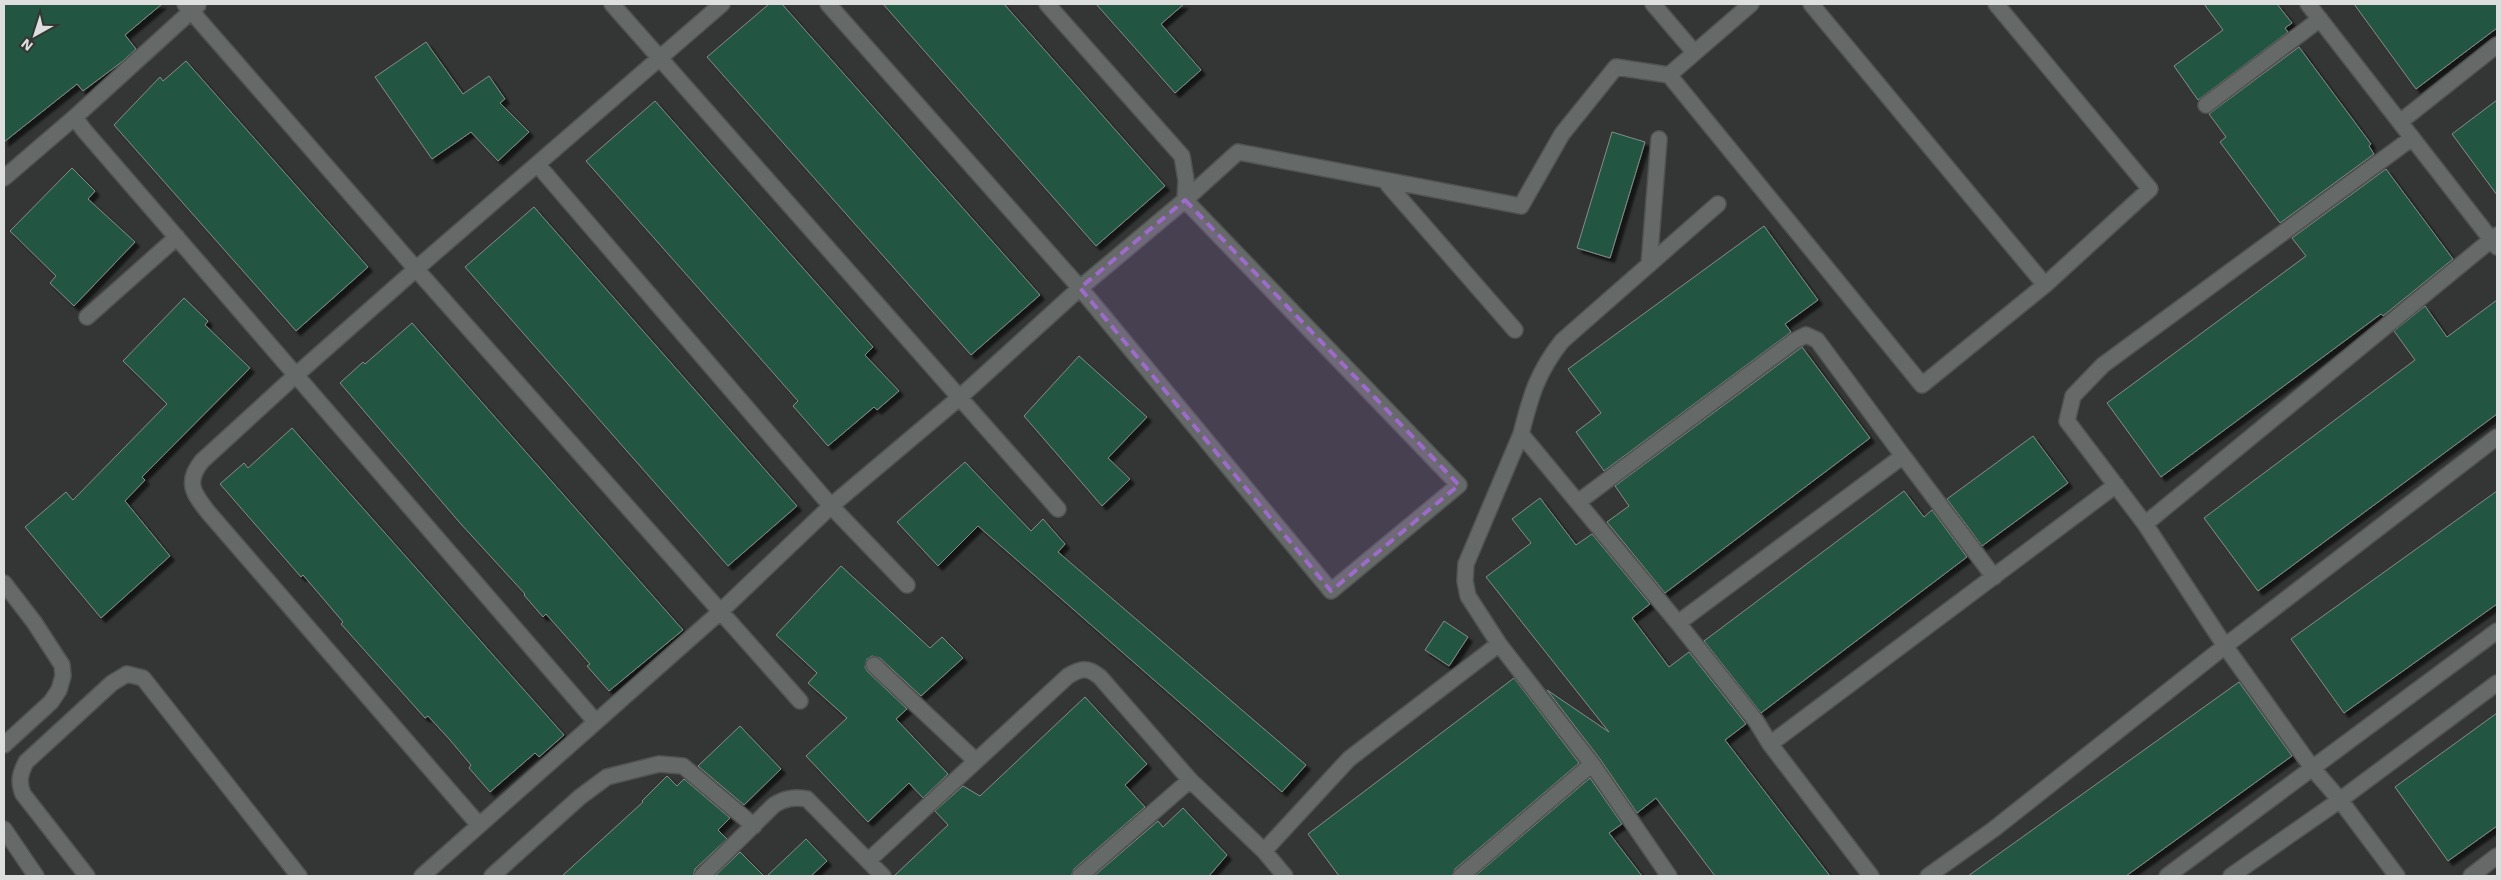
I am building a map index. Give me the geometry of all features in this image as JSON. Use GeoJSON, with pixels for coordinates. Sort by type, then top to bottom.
{"type":"FeatureCollection","features":[{"type":"Feature","properties":{"kind":"street"},"geometry":{"type":"LineString","coordinates":[[612,4],[1058,509]]}},
{"type":"Feature","properties":{"kind":"street"},"geometry":{"type":"LineString","coordinates":[[479,825],[208,512],[196,494],[192,477],[199,465],[296,375],[722,4]]}},
{"type":"Feature","properties":{"kind":"street"},"geometry":{"type":"LineString","coordinates":[[828,4],[1080,288],[1331,591],[1459,485],[1185,200],[1186,180],[1182,156],[1047,4]]}},
{"type":"Feature","properties":{"kind":"street"},"geometry":{"type":"LineString","coordinates":[[1653,4],[1694,52]]}},
{"type":"Feature","properties":{"kind":"street"},"geometry":{"type":"LineString","coordinates":[[1669,75],[1751,4]]}},
{"type":"Feature","properties":{"kind":"street"},"geometry":{"type":"LineString","coordinates":[[1811,4],[2045,285]]}},
{"type":"Feature","properties":{"kind":"street"},"geometry":{"type":"LineString","coordinates":[[422,876],[720,612],[832,506],[959,398],[1080,288],[1185,200],[1238,152],[1521,206],[1562,134],[1616,67],[1669,75],[1922,385],[2045,285],[2150,189],[1996,4]]}},
{"type":"Feature","properties":{"kind":"street"},"geometry":{"type":"LineString","coordinates":[[2145,524],[2495,240],[2412,138],[2308,4]]}},
{"type":"Feature","properties":{"kind":"street"},"geometry":{"type":"LineString","coordinates":[[4,178],[14,172],[75,117],[192,6],[416,269],[800,701]]}},
{"type":"Feature","properties":{"kind":"street"},"geometry":{"type":"LineString","coordinates":[[2206,105],[2320,19]]}},
{"type":"Feature","properties":{"kind":"street"},"geometry":{"type":"LineString","coordinates":[[2400,122],[2497,45]]}},
{"type":"Feature","properties":{"kind":"street"},"geometry":{"type":"LineString","coordinates":[[75,117],[595,721]]}},
{"type":"Feature","properties":{"kind":"street"},"geometry":{"type":"LineString","coordinates":[[2398,876],[2340,800],[2313,769],[2225,646],[2145,524],[2067,421],[2073,396],[2103,366],[2412,138]]}},
{"type":"Feature","properties":{"kind":"street"},"geometry":{"type":"LineString","coordinates":[[1649,265],[1659,139]]}},
{"type":"Feature","properties":{"kind":"street"},"geometry":{"type":"LineString","coordinates":[[537,164],[832,506],[907,585]]}},
{"type":"Feature","properties":{"kind":"street"},"geometry":{"type":"LineString","coordinates":[[1384,180],[1515,330]]}},
{"type":"Feature","properties":{"kind":"street"},"geometry":{"type":"LineString","coordinates":[[1669,876],[1592,764],[1499,644],[1468,596],[1464,581],[1466,564],[1521,434],[1534,384],[1547,360],[1562,341],[1718,204]]}},
{"type":"Feature","properties":{"kind":"street"},"geometry":{"type":"LineString","coordinates":[[86,317],[177,237]]}},
{"type":"Feature","properties":{"kind":"street"},"geometry":{"type":"LineString","coordinates":[[1578,502],[1794,341],[1806,335],[1817,340],[1994,577]]}},
{"type":"Feature","properties":{"kind":"street"},"geometry":{"type":"LineString","coordinates":[[1521,434],[1678,622],[1756,721],[1770,744],[1871,876]]}},
{"type":"Feature","properties":{"kind":"street"},"geometry":{"type":"LineString","coordinates":[[1928,876],[1994,829],[2225,646],[2497,437]]}},
{"type":"Feature","properties":{"kind":"street"},"geometry":{"type":"LineString","coordinates":[[1678,622],[1904,456]]}},
{"type":"Feature","properties":{"kind":"street"},"geometry":{"type":"LineString","coordinates":[[1770,744],[2116,485]]}},
{"type":"Feature","properties":{"kind":"street"},"geometry":{"type":"LineString","coordinates":[[4,583],[39,629],[62,665],[63,676],[59,690],[51,702],[4,745]]}},
{"type":"Feature","properties":{"kind":"street"},"geometry":{"type":"LineString","coordinates":[[2167,876],[2497,631]]}},
{"type":"Feature","properties":{"kind":"street"},"geometry":{"type":"LineString","coordinates":[[1264,851],[1349,759],[1499,644]]}},
{"type":"Feature","properties":{"kind":"street"},"geometry":{"type":"LineString","coordinates":[[874,665],[976,761]]}},
{"type":"Feature","properties":{"kind":"street"},"geometry":{"type":"LineString","coordinates":[[869,860],[1068,676],[1084,668],[1093,671],[1100,677],[1190,780],[1264,851],[1285,876]]}},
{"type":"Feature","properties":{"kind":"street"},"geometry":{"type":"LineString","coordinates":[[88,876],[23,794],[19,774],[26,762],[112,684],[128,674],[143,678],[299,876]]}},
{"type":"Feature","properties":{"kind":"street"},"geometry":{"type":"LineString","coordinates":[[2231,876],[2340,800],[2497,683]]}},
{"type":"Feature","properties":{"kind":"street"},"geometry":{"type":"LineString","coordinates":[[492,876],[580,797],[607,777],[659,764],[683,766],[754,826]]}},
{"type":"Feature","properties":{"kind":"street"},"geometry":{"type":"LineString","coordinates":[[1461,876],[1592,764]]}},
{"type":"Feature","properties":{"kind":"street"},"geometry":{"type":"LineString","coordinates":[[1080,876],[1190,780]]}},
{"type":"Feature","properties":{"kind":"street"},"geometry":{"type":"LineString","coordinates":[[702,876],[781,800],[798,797],[807,800],[883,876]]}},
{"type":"Feature","properties":{"kind":"street"},"geometry":{"type":"LineString","coordinates":[[4,829],[36,876]]}},
{"type":"Feature","properties":{"kind":"street"},"geometry":{"type":"LineString","coordinates":[[2470,876],[2497,856]]}},
{"type":"Feature","properties":{"kind":"highlighted area"},"geometry":{"type":"Polygon","coordinates":[[[1185,200],[1459,485],[1331,591],[1080,288],[1185,200]]]}},
{"type":"Feature","properties":{"kind":"building"},"geometry":{"type":"Polygon","coordinates":[[[4,4],[162,4],[125,35],[136,49],[123,61],[83,91],[77,84],[4,142],[4,4]]]}},
{"type":"Feature","properties":{"kind":"building"},"geometry":{"type":"Polygon","coordinates":[[[769,4],[782,4],[1040,295],[971,355],[707,57],[769,4]]]}},
{"type":"Feature","properties":{"kind":"building"},"geometry":{"type":"Polygon","coordinates":[[[883,4],[1004,4],[1165,186],[1096,246],[883,4]]]}},
{"type":"Feature","properties":{"kind":"building"},"geometry":{"type":"Polygon","coordinates":[[[1096,4],[1184,4],[1161,24],[1201,70],[1175,93],[1096,4]]]}},
{"type":"Feature","properties":{"kind":"building"},"geometry":{"type":"Polygon","coordinates":[[[2204,4],[2277,4],[2292,23],[2285,28],[2288,32],[2198,100],[2174,66],[2223,30],[2204,4]]]}},
{"type":"Feature","properties":{"kind":"building"},"geometry":{"type":"Polygon","coordinates":[[[2354,4],[2497,4],[2497,28],[2416,89],[2354,4]]]}},
{"type":"Feature","properties":{"kind":"building"},"geometry":{"type":"Polygon","coordinates":[[[426,42],[463,94],[489,76],[505,99],[500,103],[529,132],[498,161],[471,132],[432,159],[375,77],[426,42]]]}},
{"type":"Feature","properties":{"kind":"building"},"geometry":{"type":"Polygon","coordinates":[[[2299,47],[2371,144],[2369,146],[2374,154],[2280,223],[2220,142],[2226,137],[2209,114],[2299,47]]]}},
{"type":"Feature","properties":{"kind":"building"},"geometry":{"type":"Polygon","coordinates":[[[186,61],[368,267],[296,331],[114,125],[160,77],[163,81],[186,61]]]}},
{"type":"Feature","properties":{"kind":"building"},"geometry":{"type":"Polygon","coordinates":[[[2497,100],[2497,195],[2452,134],[2497,100]]]}},
{"type":"Feature","properties":{"kind":"building"},"geometry":{"type":"Polygon","coordinates":[[[655,101],[873,347],[865,355],[899,391],[877,410],[874,407],[828,446],[793,406],[798,401],[586,161],[655,101]]]}},
{"type":"Feature","properties":{"kind":"building"},"geometry":{"type":"Polygon","coordinates":[[[1612,132],[1645,142],[1610,258],[1577,248],[1612,132]]]}},
{"type":"Feature","properties":{"kind":"building"},"geometry":{"type":"Polygon","coordinates":[[[72,168],[95,191],[88,199],[135,242],[74,306],[50,283],[56,276],[10,231],[72,168]]]}},
{"type":"Feature","properties":{"kind":"building"},"geometry":{"type":"Polygon","coordinates":[[[2386,169],[2453,259],[2383,316],[2381,314],[2161,477],[2107,403],[2306,256],[2292,238],[2386,169]]]}},
{"type":"Feature","properties":{"kind":"building"},"geometry":{"type":"Polygon","coordinates":[[[534,207],[797,506],[728,566],[465,267],[534,207]]]}},
{"type":"Feature","properties":{"kind":"building"},"geometry":{"type":"Polygon","coordinates":[[[1764,226],[1818,300],[1785,324],[1791,332],[1604,471],[1576,432],[1601,413],[1568,369],[1764,226]]]}},
{"type":"Feature","properties":{"kind":"building"},"geometry":{"type":"Polygon","coordinates":[[[184,298],[208,321],[205,325],[250,368],[142,477],[145,480],[125,501],[170,556],[101,618],[25,527],[66,492],[73,500],[167,404],[123,361],[184,298]]]}},
{"type":"Feature","properties":{"kind":"building"},"geometry":{"type":"Polygon","coordinates":[[[2497,300],[2497,414],[2258,591],[2204,518],[2415,360],[2394,331],[2425,306],[2447,337],[2497,300]]]}},
{"type":"Feature","properties":{"kind":"building"},"geometry":{"type":"Polygon","coordinates":[[[412,323],[683,630],[609,691],[587,666],[590,664],[546,614],[543,617],[340,383],[412,323]]]}},
{"type":"Feature","properties":{"kind":"building"},"geometry":{"type":"Polygon","coordinates":[[[1802,347],[1870,438],[1665,593],[1607,522],[1629,506],[1615,486],[1802,347]]]}},
{"type":"Feature","properties":{"kind":"building"},"geometry":{"type":"Polygon","coordinates":[[[1079,356],[1147,417],[1108,458],[1130,479],[1102,506],[1024,416],[1079,356]]]}},
{"type":"Feature","properties":{"kind":"building"},"geometry":{"type":"Polygon","coordinates":[[[292,428],[564,735],[539,757],[535,753],[490,792],[469,768],[471,765],[450,740],[428,716],[425,718],[341,624],[343,622],[303,575],[301,577],[220,484],[244,463],[248,468],[292,428]]]}},
{"type":"Feature","properties":{"kind":"building"},"geometry":{"type":"Polygon","coordinates":[[[2033,436],[2068,483],[1982,546],[1947,499],[2033,436]]]}},
{"type":"Feature","properties":{"kind":"building"},"geometry":{"type":"Polygon","coordinates":[[[965,462],[1031,531],[1043,519],[1065,544],[1058,552],[1306,765],[1282,792],[978,526],[938,566],[897,522],[965,462]]]}},
{"type":"Feature","properties":{"kind":"building"},"geometry":{"type":"Polygon","coordinates":[[[1904,491],[1924,517],[1932,510],[1967,557],[1761,713],[1704,641],[1904,491]]]}},
{"type":"Feature","properties":{"kind":"building"},"geometry":{"type":"Polygon","coordinates":[[[2497,491],[2497,604],[2344,713],[2291,639],[2497,491]]]}},
{"type":"Feature","properties":{"kind":"building"},"geometry":{"type":"Polygon","coordinates":[[[1540,498],[1576,545],[1592,534],[1650,604],[1632,618],[1669,667],[1689,652],[1746,724],[1725,740],[1830,876],[1715,876],[1656,798],[1637,813],[1600,759],[1547,690],[1609,732],[1486,577],[1531,543],[1512,519],[1540,498]]]}},
{"type":"Feature","properties":{"kind":"building"},"geometry":{"type":"Polygon","coordinates":[[[841,566],[930,648],[942,637],[963,658],[921,696],[880,658],[872,656],[867,659],[865,667],[867,671],[907,709],[896,719],[948,774],[923,798],[909,783],[868,822],[806,756],[847,718],[808,683],[817,673],[776,635],[841,566]]]}},
{"type":"Feature","properties":{"kind":"building"},"geometry":{"type":"Polygon","coordinates":[[[1444,621],[1468,637],[1449,666],[1425,650],[1444,621]]]}},
{"type":"Feature","properties":{"kind":"building"},"geometry":{"type":"Polygon","coordinates":[[[1514,678],[1579,763],[1455,869],[1452,876],[1339,876],[1308,834],[1514,678]]]}},
{"type":"Feature","properties":{"kind":"building"},"geometry":{"type":"Polygon","coordinates":[[[2239,682],[2292,756],[2126,876],[1968,876],[2239,682]]]}},
{"type":"Feature","properties":{"kind":"building"},"geometry":{"type":"Polygon","coordinates":[[[1085,697],[1147,764],[1125,785],[1145,807],[1074,869],[1071,876],[894,876],[948,825],[935,811],[963,786],[980,796],[1085,697]]]}},
{"type":"Feature","properties":{"kind":"building"},"geometry":{"type":"Polygon","coordinates":[[[2497,713],[2497,826],[2448,861],[2395,787],[2497,713]]]}},
{"type":"Feature","properties":{"kind":"building"},"geometry":{"type":"Polygon","coordinates":[[[740,726],[781,769],[744,805],[698,766],[740,726]]]}},
{"type":"Feature","properties":{"kind":"building"},"geometry":{"type":"Polygon","coordinates":[[[667,776],[677,786],[684,779],[730,818],[718,830],[727,839],[695,869],[693,876],[562,876],[643,802],[667,776]]]}},
{"type":"Feature","properties":{"kind":"building"},"geometry":{"type":"Polygon","coordinates":[[[1590,778],[1622,824],[1609,833],[1642,876],[1475,876],[1590,778]]]}},
{"type":"Feature","properties":{"kind":"building"},"geometry":{"type":"Polygon","coordinates":[[[1183,808],[1227,855],[1209,876],[1094,876],[1158,821],[1163,827],[1183,808]]]}},
{"type":"Feature","properties":{"kind":"building"},"geometry":{"type":"Polygon","coordinates":[[[806,839],[827,861],[811,876],[767,876],[806,839]]]}},
{"type":"Feature","properties":{"kind":"building"},"geometry":{"type":"Polygon","coordinates":[[[740,852],[764,876],[715,876],[740,852]]]}}]}
